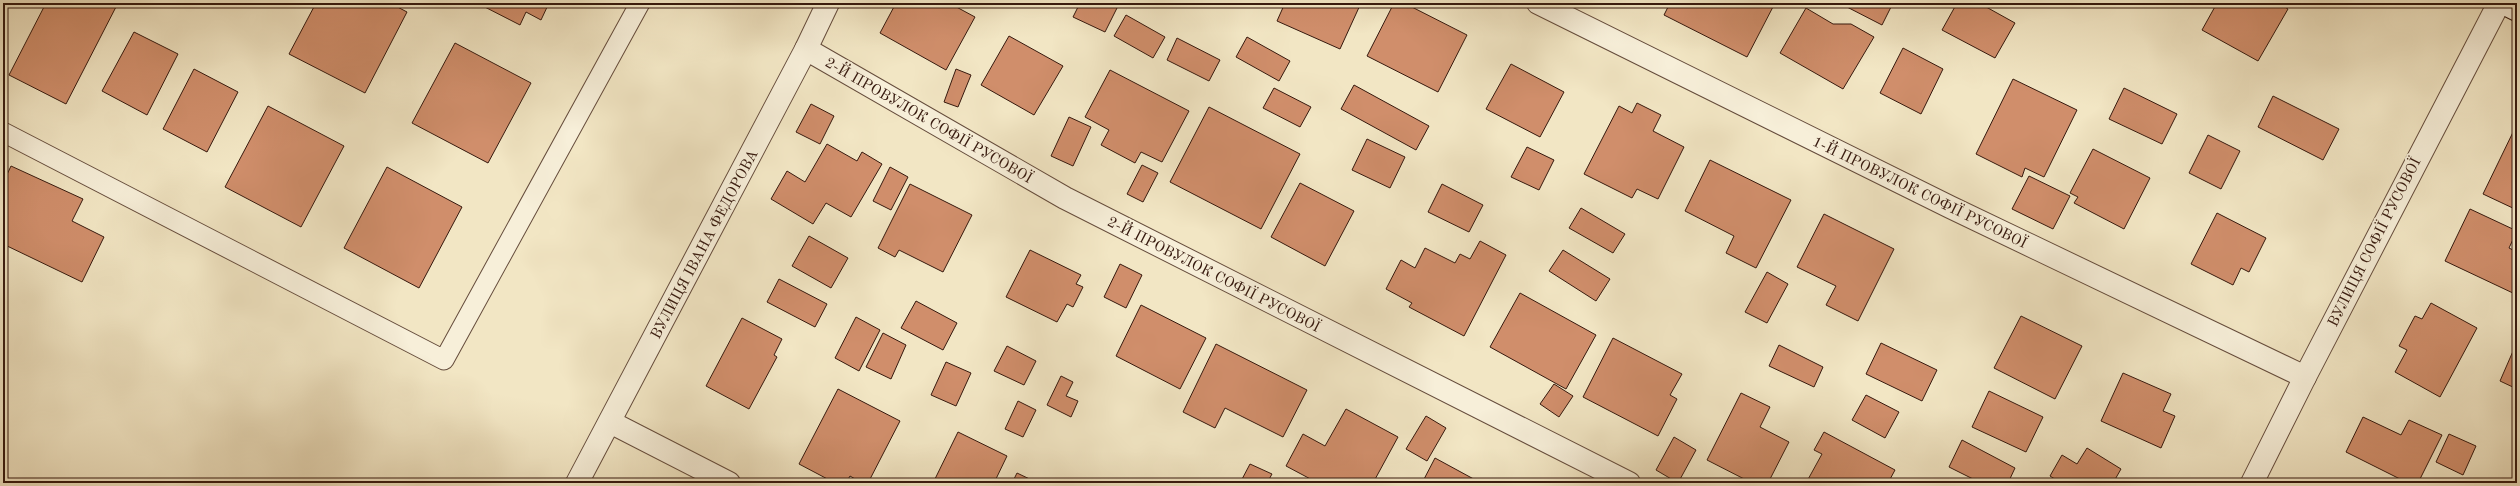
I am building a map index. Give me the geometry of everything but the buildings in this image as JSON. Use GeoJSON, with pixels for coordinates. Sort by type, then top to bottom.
{"type":"FeatureCollection","features":[{"type":"Feature","properties":{"kind":"street","name":"ВУЛИЦЯ ІВАНА ФЕДОРОВА"},"geometry":{"type":"LineString","coordinates":[[577,483],[806,49],[828,3]]}},
{"type":"Feature","properties":{"kind":"street","name":"1-Й ПРОВУЛОК СОФІЇ РУСОВОЇ"},"geometry":{"type":"LineString","coordinates":[[1538,3],[1950,208],[2304,376]]}},
{"type":"Feature","properties":{"kind":"street","name":"ВУЛИЦЯ СОФІЇ РУСОВОЇ"},"geometry":{"type":"LineString","coordinates":[[2252,483],[2304,376],[2499,3]]}},
{"type":"Feature","properties":{"kind":"street"},"geometry":{"type":"LineString","coordinates":[[2503,3],[2517,10]]}},
{"type":"Feature","properties":{"kind":"street","name":"2-Й ПРОВУЛОК СОФІЇ РУСОВОЇ"},"geometry":{"type":"LineString","coordinates":[[806,49],[1065,198],[1629,483]]}},
{"type":"Feature","properties":{"kind":"street"},"geometry":{"type":"LineString","coordinates":[[610,422],[730,483]]}},
{"type":"Feature","properties":{"kind":"lane"},"geometry":{"type":"LineString","coordinates":[[3,132],[444,360],[640,3]]}}]}
